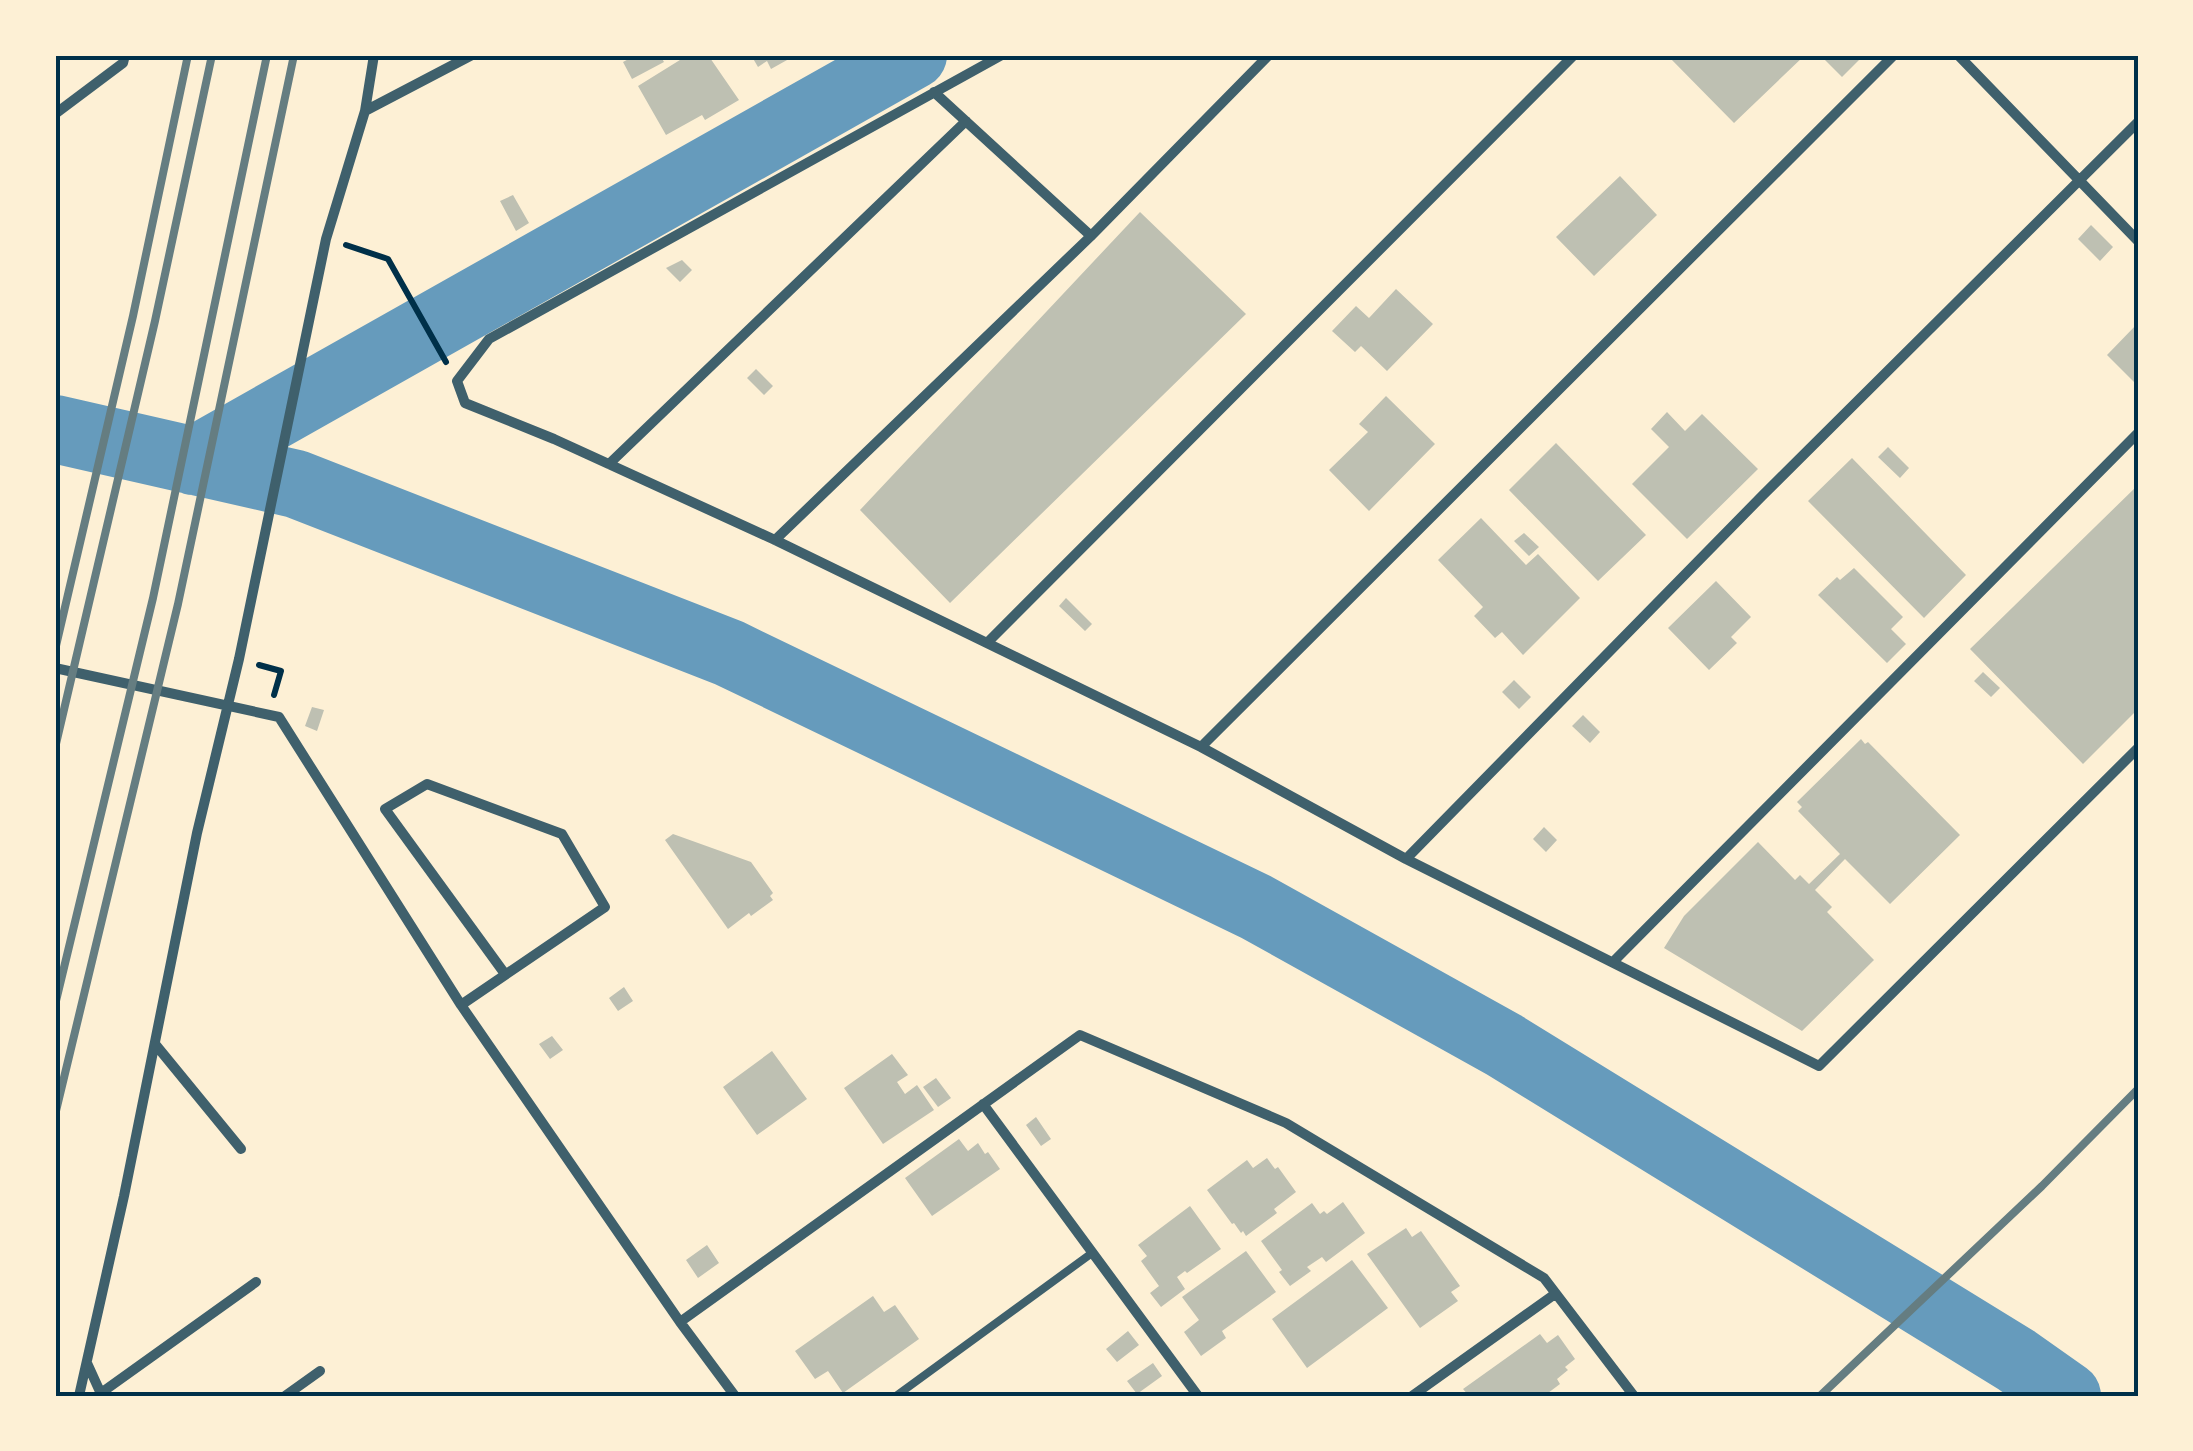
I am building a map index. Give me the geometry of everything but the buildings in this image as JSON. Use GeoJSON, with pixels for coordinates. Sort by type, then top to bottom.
{"type":"FeatureCollection","features":[{"type":"Feature","properties":{"kind":"street"},"geometry":{"type":"LineString","coordinates":[[55,114],[123,63],[125,55]]}},
{"type":"Feature","properties":{"kind":"street"},"geometry":{"type":"LineString","coordinates":[[79,1396],[326,239],[365,111],[374,55]]}},
{"type":"Feature","properties":{"kind":"street"},"geometry":{"type":"LineString","coordinates":[[365,111],[472,55]]}},
{"type":"Feature","properties":{"kind":"street"},"geometry":{"type":"LineString","coordinates":[[1002,55],[488,339],[456,381],[465,403],[554,438],[776,540],[987,643],[1819,1066],[2138,748]]}},
{"type":"Feature","properties":{"kind":"street"},"geometry":{"type":"LineString","coordinates":[[776,540],[1090,236],[1270,55]]}},
{"type":"Feature","properties":{"kind":"street"},"geometry":{"type":"LineString","coordinates":[[987,643],[1574,55]]}},
{"type":"Feature","properties":{"kind":"street"},"geometry":{"type":"LineString","coordinates":[[1200,748],[1894,55]]}},
{"type":"Feature","properties":{"kind":"street"},"geometry":{"type":"LineString","coordinates":[[1958,55],[2138,241]]}},
{"type":"Feature","properties":{"kind":"street"},"geometry":{"type":"LineString","coordinates":[[934,92],[1090,236]]}},
{"type":"Feature","properties":{"kind":"street"},"geometry":{"type":"LineString","coordinates":[[609,464],[966,120]]}},
{"type":"Feature","properties":{"kind":"street"},"geometry":{"type":"LineString","coordinates":[[1406,859],[1762,496],[2138,122]]}},
{"type":"Feature","properties":{"kind":"street"},"geometry":{"type":"LineString","coordinates":[[1613,962],[2138,434]]}},
{"type":"Feature","properties":{"kind":"street"},"geometry":{"type":"LineString","coordinates":[[55,668],[279,718],[460,1004],[735,1396]]}},
{"type":"Feature","properties":{"kind":"street"},"geometry":{"type":"LineString","coordinates":[[460,1004],[606,907],[562,834],[427,784],[385,808],[505,974]]}},
{"type":"Feature","properties":{"kind":"street"},"geometry":{"type":"LineString","coordinates":[[680,1322],[1080,1035],[1286,1124],[1544,1278],[1634,1396]]}},
{"type":"Feature","properties":{"kind":"street"},"geometry":{"type":"LineString","coordinates":[[155,1044],[242,1149]]}},
{"type":"Feature","properties":{"kind":"street"},"geometry":{"type":"LineString","coordinates":[[983,1104],[1198,1396]]}},
{"type":"Feature","properties":{"kind":"street"},"geometry":{"type":"LineString","coordinates":[[86,1362],[102,1395],[256,1282]]}},
{"type":"Feature","properties":{"kind":"street"},"geometry":{"type":"LineString","coordinates":[[1412,1396],[1555,1294]]}},
{"type":"Feature","properties":{"kind":"street"},"geometry":{"type":"LineString","coordinates":[[284,1396],[320,1371]]}},
{"type":"Feature","properties":{"kind":"lane"},"geometry":{"type":"LineString","coordinates":[[896,1396],[1092,1253]]}},
{"type":"Feature","properties":{"kind":"path"},"geometry":{"type":"LineString","coordinates":[[326,239],[388,259],[446,363]]}},
{"type":"Feature","properties":{"kind":"path"},"geometry":{"type":"LineString","coordinates":[[239,660],[281,671],[269,715]]}},
{"type":"Feature","properties":{"kind":"waterway"},"geometry":{"type":"LineString","coordinates":[[193,461],[913,55]]}},
{"type":"Feature","properties":{"kind":"waterway"},"geometry":{"type":"LineString","coordinates":[[55,429],[296,484],[729,653],[1256,907],[1504,1045],[2016,1360],[2067,1396]]}},
{"type":"Feature","properties":{"kind":"railway"},"geometry":{"type":"LineString","coordinates":[[55,650],[133,316],[188,55]]}},
{"type":"Feature","properties":{"kind":"railway"},"geometry":{"type":"LineString","coordinates":[[55,748],[155,321],[212,55]]}},
{"type":"Feature","properties":{"kind":"railway"},"geometry":{"type":"LineString","coordinates":[[55,1005],[153,598],[267,55]]}},
{"type":"Feature","properties":{"kind":"railway"},"geometry":{"type":"LineString","coordinates":[[55,1115],[178,604],[294,55]]}},
{"type":"Feature","properties":{"kind":"railway"},"geometry":{"type":"LineString","coordinates":[[1820,1396],[2042,1186],[2138,1089]]}}]}
